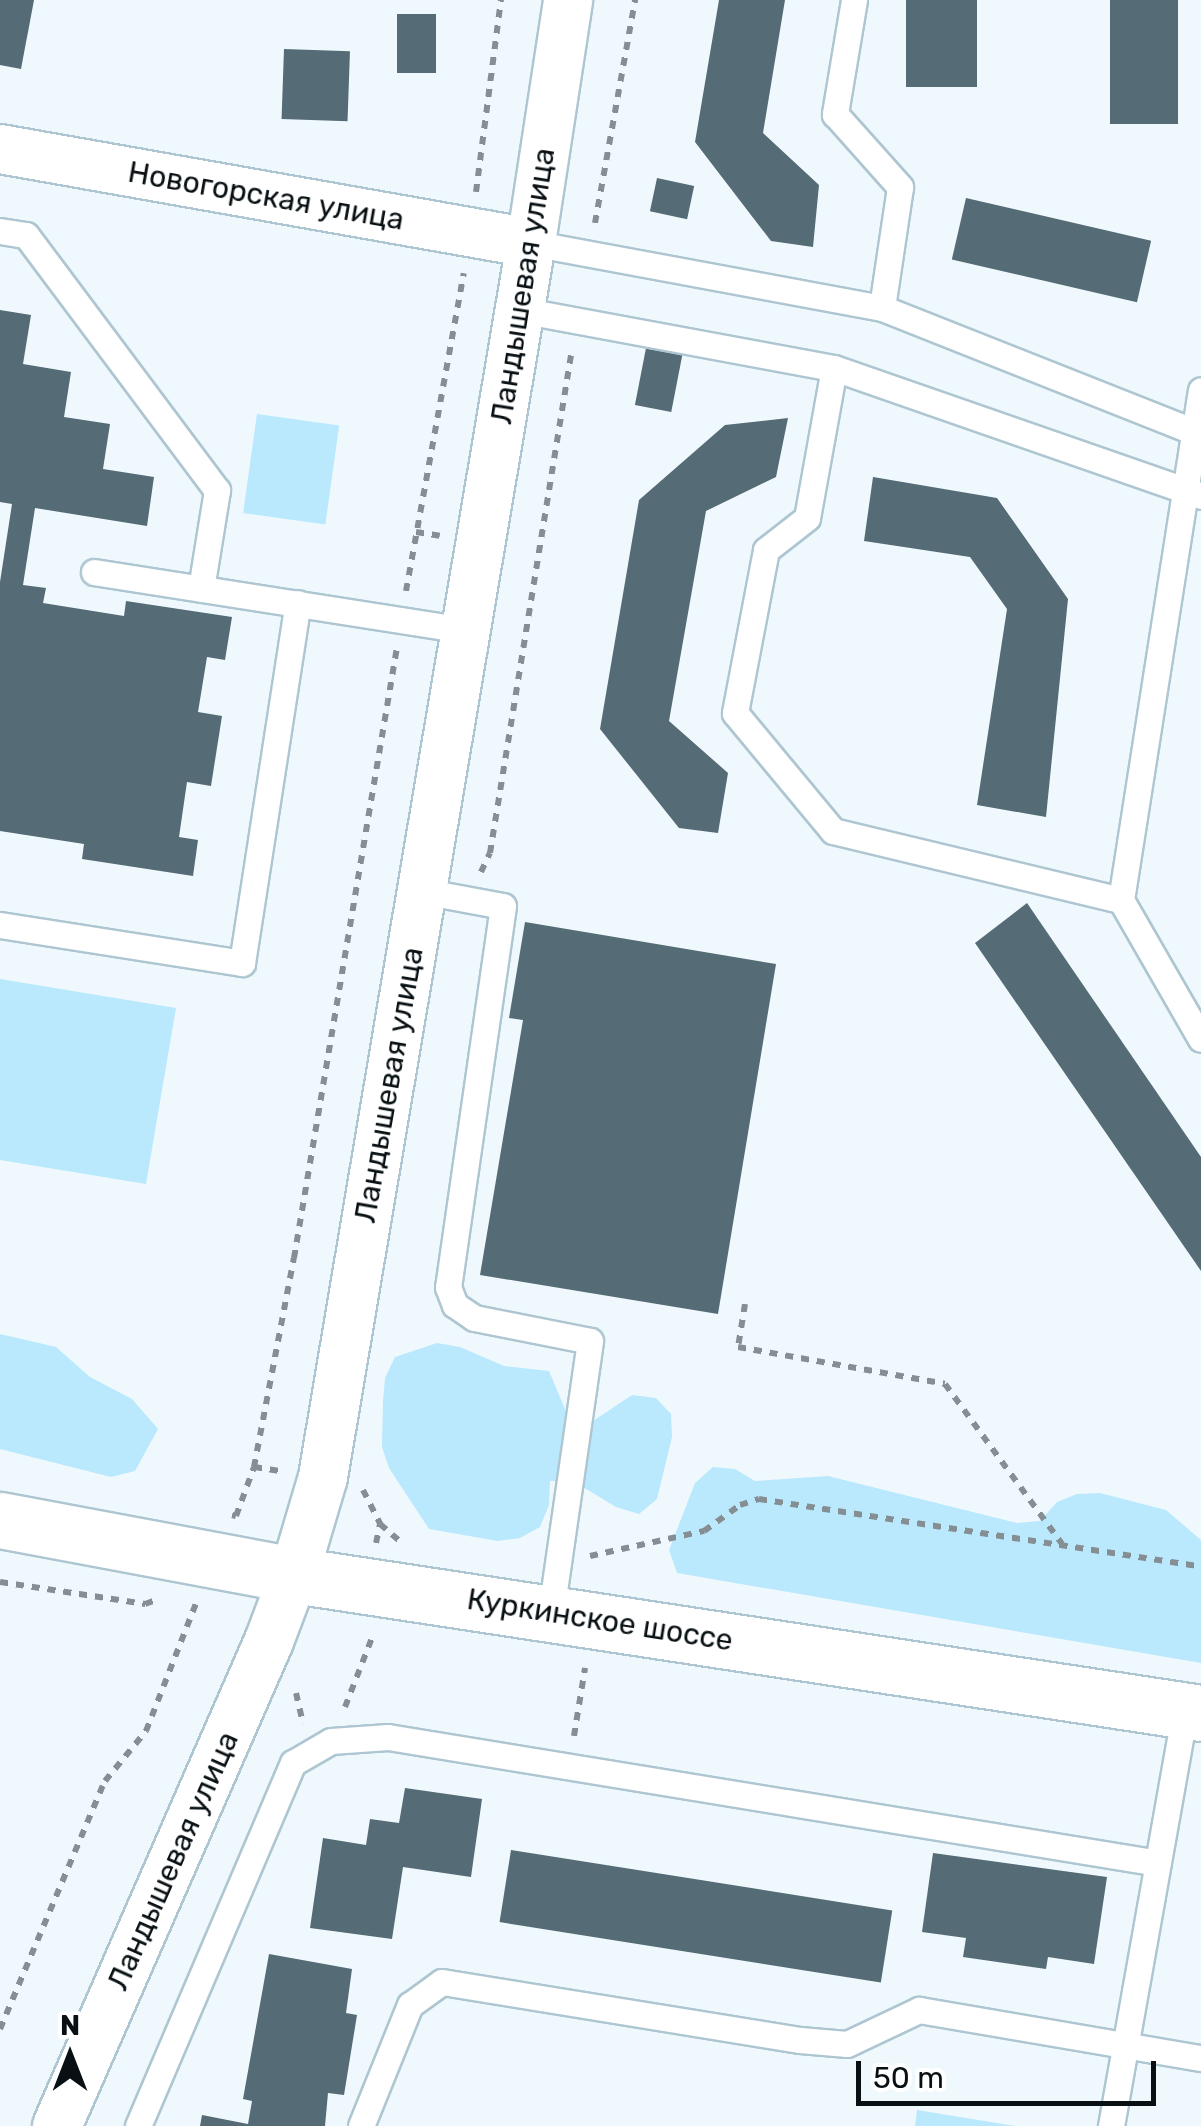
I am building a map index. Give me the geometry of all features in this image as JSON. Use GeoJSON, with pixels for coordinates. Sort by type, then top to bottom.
{"type":"FeatureCollection","features":[{"type":"Feature","properties":{"kind":"main road","name":"Куркинское шоссе"},"geometry":{"type":"LineString","coordinates":[[0,1520],[294,1574],[553,1591],[1193,1712]]}},
{"type":"Feature","properties":{"kind":"street","name":"Ландышевая улица"},"geometry":{"type":"LineString","coordinates":[[58,2126],[294,1574],[322,1477],[520,310],[568,0]]}},
{"type":"Feature","properties":{"kind":"street","name":"Новогорская улица"},"geometry":{"type":"LineString","coordinates":[[0,149],[531,243]]}},
{"type":"Feature","properties":{"kind":"lane"},"geometry":{"type":"LineString","coordinates":[[854,0],[835,114],[900,187],[882,308]]}},
{"type":"Feature","properties":{"kind":"lane"},"geometry":{"type":"LineString","coordinates":[[0,231],[26,235],[217,490],[201,589]]}},
{"type":"Feature","properties":{"kind":"lane"},"geometry":{"type":"LineString","coordinates":[[531,243],[882,308],[1199,433]]}},
{"type":"Feature","properties":{"kind":"lane"},"geometry":{"type":"LineString","coordinates":[[520,310],[834,368],[1194,494]]}},
{"type":"Feature","properties":{"kind":"lane"},"geometry":{"type":"LineString","coordinates":[[834,368],[806,518],[766,550],[735,713],[833,831],[1121,900]]}},
{"type":"Feature","properties":{"kind":"lane"},"geometry":{"type":"LineString","coordinates":[[1201,390],[1194,494],[1121,900],[1201,1039]]}},
{"type":"Feature","properties":{"kind":"lane"},"geometry":{"type":"LineString","coordinates":[[94,572],[466,630]]}},
{"type":"Feature","properties":{"kind":"lane"},"geometry":{"type":"LineString","coordinates":[[0,925],[242,963],[298,604]]}},
{"type":"Feature","properties":{"kind":"lane"},"geometry":{"type":"LineString","coordinates":[[422,891],[504,906],[448,1287],[455,1305],[474,1318],[590,1341],[553,1591]]}},
{"type":"Feature","properties":{"kind":"lane"},"geometry":{"type":"LineString","coordinates":[[1111,2126],[1158,1863],[1193,1712]]}},
{"type":"Feature","properties":{"kind":"lane"},"geometry":{"type":"LineString","coordinates":[[138,2126],[293,1763],[321,1747],[388,1737],[1158,1863]]}},
{"type":"Feature","properties":{"kind":"lane"},"geometry":{"type":"LineString","coordinates":[[361,2126],[410,2005],[442,1982],[800,2040],[846,2044],[919,2010],[1201,2058]]}},
{"type":"Feature","properties":{"kind":"path"},"geometry":{"type":"LineString","coordinates":[[589,253],[635,0]]}},
{"type":"Feature","properties":{"kind":"path"},"geometry":{"type":"LineString","coordinates":[[468,900],[490,853],[577,319]]}},
{"type":"Feature","properties":{"kind":"path"},"geometry":{"type":"LineString","coordinates":[[745,1304],[738,1347],[945,1384],[1063,1545]]}},
{"type":"Feature","properties":{"kind":"path"},"geometry":{"type":"LineString","coordinates":[[254,1466],[361,1485],[380,1524],[405,1546]]}},
{"type":"Feature","properties":{"kind":"path"},"geometry":{"type":"LineString","coordinates":[[553,1591],[575,1558],[704,1531],[740,1505],[759,1499],[1201,1567]]}},
{"type":"Feature","properties":{"kind":"path"},"geometry":{"type":"LineString","coordinates":[[0,1582],[145,1604],[172,1594]]}},
{"type":"Feature","properties":{"kind":"path"},"geometry":{"type":"LineString","coordinates":[[0,2029],[105,1781],[146,1731],[200,1594]]}},
{"type":"Feature","properties":{"kind":"path"},"geometry":{"type":"LineString","coordinates":[[321,1747],[374,1633]]}},
{"type":"Feature","properties":{"kind":"path"},"geometry":{"type":"LineString","coordinates":[[576,1722],[585,1668]]}},
{"type":"Feature","properties":{"kind":"path"},"geometry":{"type":"LineString","coordinates":[[294,1684],[321,1747]]}},
{"type":"Feature","properties":{"kind":"shaded area"},"geometry":{"type":"Polygon","coordinates":[[[257,414],[339,426],[325,525],[243,513],[257,414]]]}},
{"type":"Feature","properties":{"kind":"shaded area"},"geometry":{"type":"Polygon","coordinates":[[[0,979],[176,1008],[146,1184],[0,1160],[0,979]]]}},
{"type":"Feature","properties":{"kind":"shaded area"},"geometry":{"type":"Polygon","coordinates":[[[0,1334],[56,1347],[90,1377],[132,1399],[158,1429],[135,1471],[111,1477],[0,1449],[0,1334]]]}},
{"type":"Feature","properties":{"kind":"shaded area"},"geometry":{"type":"Polygon","coordinates":[[[437,1343],[460,1347],[504,1366],[549,1371],[568,1416],[590,1423],[632,1395],[656,1398],[671,1414],[672,1437],[657,1499],[639,1514],[616,1507],[573,1481],[550,1481],[549,1505],[540,1527],[520,1538],[498,1541],[429,1529],[389,1468],[382,1447],[383,1401],[385,1378],[395,1357],[437,1343]]]}},
{"type":"Feature","properties":{"kind":"shaded area"},"geometry":{"type":"Polygon","coordinates":[[[713,1467],[735,1469],[755,1481],[828,1476],[1017,1523],[1040,1521],[1057,1502],[1077,1494],[1100,1493],[1166,1510],[1201,1540],[1201,1663],[677,1573],[669,1550],[695,1483],[713,1467]]]}},
{"type":"Feature","properties":{"kind":"shaded area"},"geometry":{"type":"Polygon","coordinates":[[[917,2110],[1015,2126],[915,2126],[917,2110]]]}},
{"type":"Feature","properties":{"kind":"building"},"geometry":{"type":"Polygon","coordinates":[[[0,0],[34,0],[21,69],[0,65],[0,0]]]}},
{"type":"Feature","properties":{"kind":"building"},"geometry":{"type":"Polygon","coordinates":[[[719,0],[785,0],[763,133],[819,185],[813,247],[771,241],[695,142],[719,0]]]}},
{"type":"Feature","properties":{"kind":"building"},"geometry":{"type":"Polygon","coordinates":[[[906,0],[977,0],[977,87],[906,87],[906,0]]]}},
{"type":"Feature","properties":{"kind":"building"},"geometry":{"type":"Polygon","coordinates":[[[1110,0],[1178,0],[1178,124],[1110,124],[1110,0]]]}},
{"type":"Feature","properties":{"kind":"building"},"geometry":{"type":"Polygon","coordinates":[[[397,14],[436,14],[436,73],[397,73],[397,14]]]}},
{"type":"Feature","properties":{"kind":"building"},"geometry":{"type":"Polygon","coordinates":[[[284,49],[350,51],[348,121],[282,119],[284,49]]]}},
{"type":"Feature","properties":{"kind":"building"},"geometry":{"type":"Polygon","coordinates":[[[657,178],[694,186],[687,219],[650,211],[657,178]]]}},
{"type":"Feature","properties":{"kind":"building"},"geometry":{"type":"Polygon","coordinates":[[[966,198],[1151,241],[1137,302],[952,259],[966,198]]]}},
{"type":"Feature","properties":{"kind":"building"},"geometry":{"type":"Polygon","coordinates":[[[0,310],[31,315],[23,364],[71,372],[64,417],[110,424],[103,469],[154,477],[147,526],[35,508],[23,585],[46,588],[43,603],[124,616],[126,601],[232,617],[225,660],[207,657],[198,712],[222,716],[211,786],[187,782],[179,837],[198,840],[193,876],[82,859],[84,844],[0,831],[0,582],[12,504],[0,502],[0,310]]]}},
{"type":"Feature","properties":{"kind":"building"},"geometry":{"type":"Polygon","coordinates":[[[646,348],[682,355],[671,412],[635,405],[646,348]]]}},
{"type":"Feature","properties":{"kind":"building"},"geometry":{"type":"Polygon","coordinates":[[[788,418],[776,477],[706,511],[669,721],[728,773],[718,833],[679,828],[600,729],[639,500],[725,425],[788,418]]]}},
{"type":"Feature","properties":{"kind":"building"},"geometry":{"type":"Polygon","coordinates":[[[873,477],[997,498],[1068,599],[1046,817],[977,805],[1007,609],[970,557],[864,541],[873,477]]]}},
{"type":"Feature","properties":{"kind":"building"},"geometry":{"type":"Polygon","coordinates":[[[1027,903],[1201,1157],[1201,1271],[975,943],[1027,903]]]}},
{"type":"Feature","properties":{"kind":"building"},"geometry":{"type":"Polygon","coordinates":[[[525,922],[776,964],[718,1314],[480,1275],[523,1020],[509,1018],[525,922]]]}},
{"type":"Feature","properties":{"kind":"building"},"geometry":{"type":"Polygon","coordinates":[[[405,1788],[482,1799],[471,1877],[403,1867],[392,1939],[310,1928],[323,1838],[366,1845],[370,1819],[399,1823],[405,1788]]]}},
{"type":"Feature","properties":{"kind":"building"},"geometry":{"type":"Polygon","coordinates":[[[511,1850],[892,1910],[881,1982],[500,1922],[511,1850]]]}},
{"type":"Feature","properties":{"kind":"building"},"geometry":{"type":"Polygon","coordinates":[[[933,1853],[1107,1877],[1094,1964],[1048,1957],[1046,1969],[963,1957],[966,1938],[922,1932],[933,1853]]]}},
{"type":"Feature","properties":{"kind":"building"},"geometry":{"type":"Polygon","coordinates":[[[269,1954],[352,1969],[346,2013],[357,2015],[344,2095],[328,2093],[325,2126],[200,2126],[202,2115],[248,2124],[252,2101],[243,2099],[269,1954]]]}}]}
